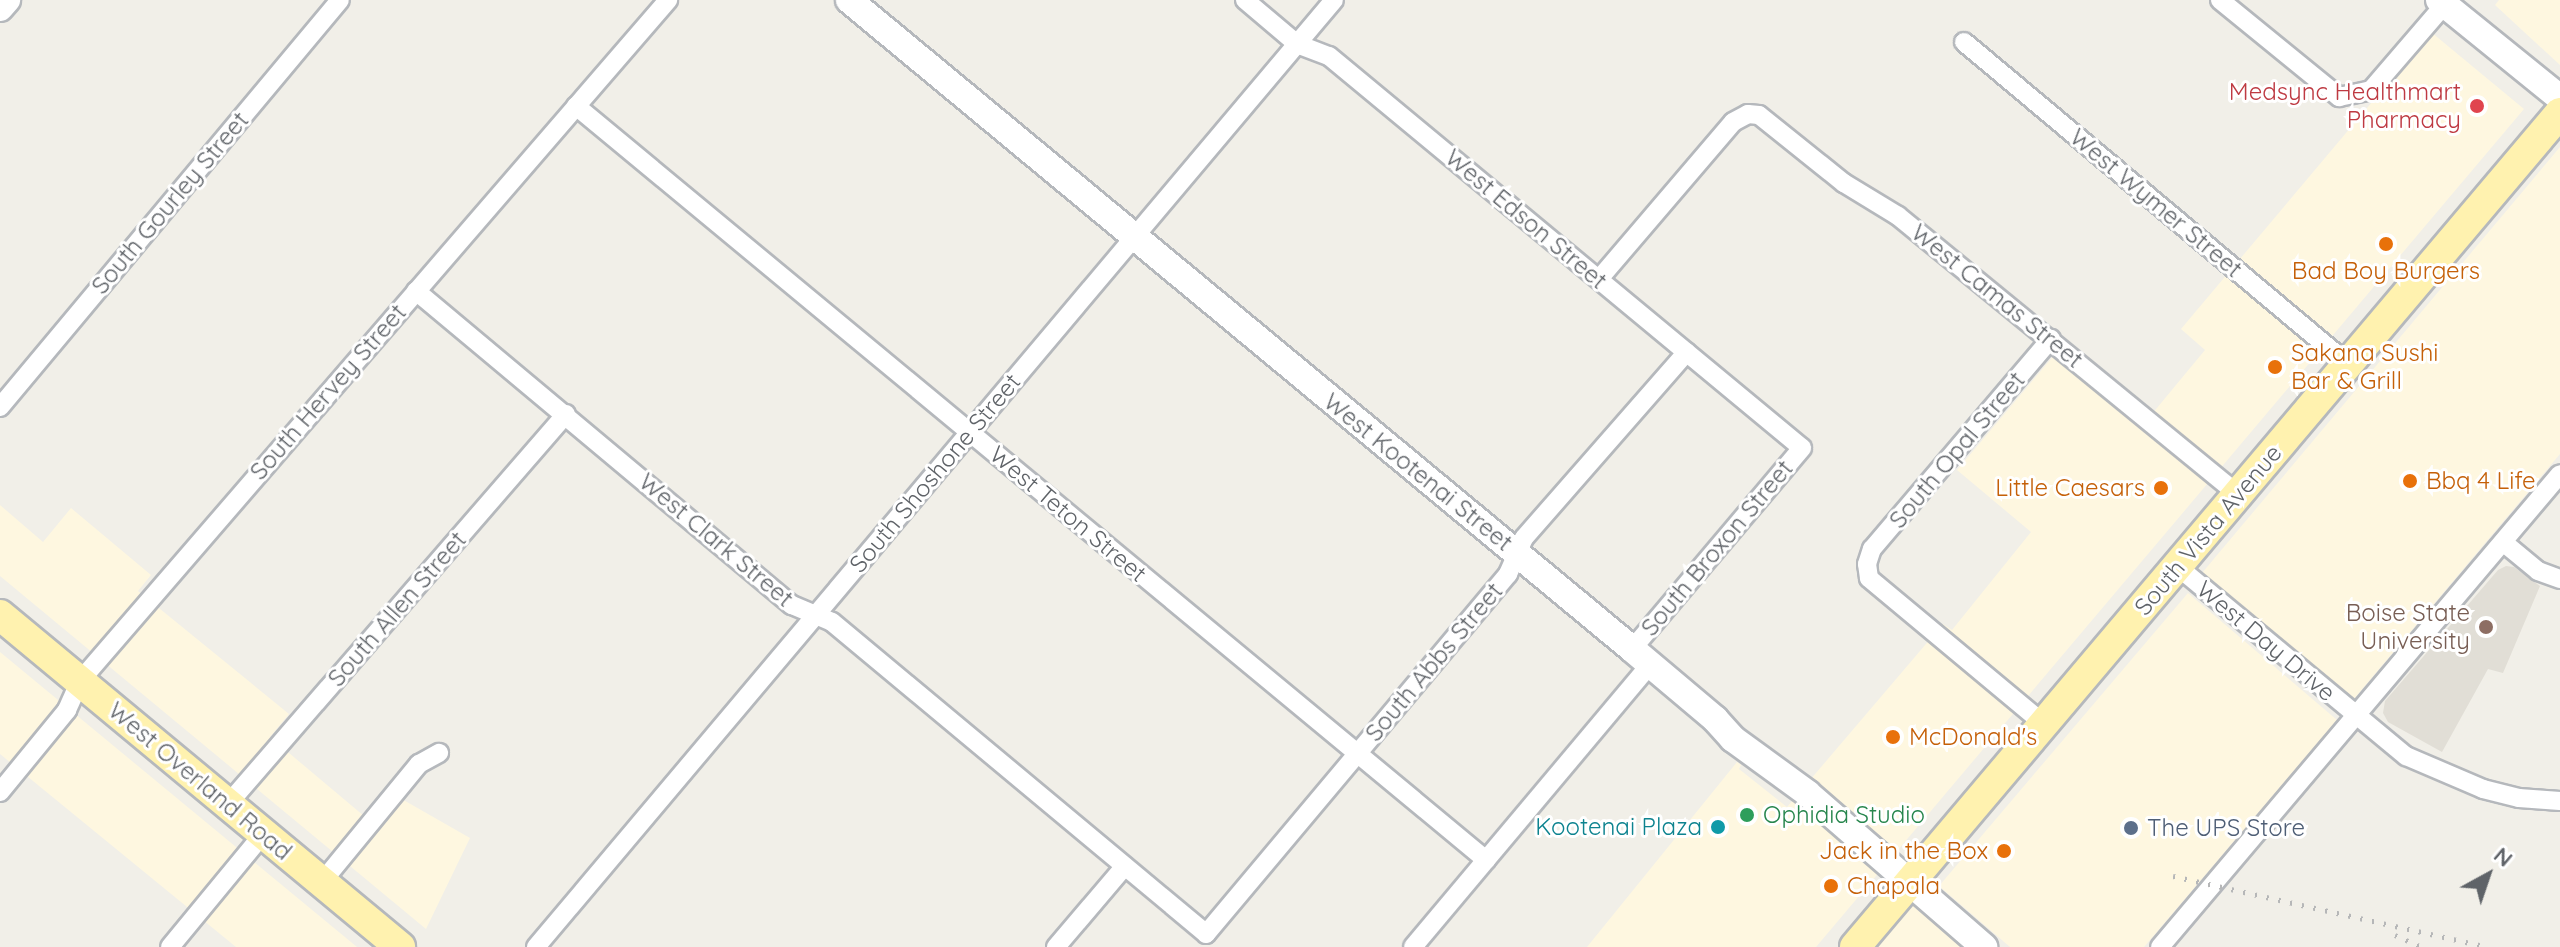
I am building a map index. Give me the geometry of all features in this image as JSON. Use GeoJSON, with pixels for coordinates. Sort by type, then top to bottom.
{"type":"FeatureCollection","features":[{"type":"Feature","properties":{"kind":"main road","name":"South Vista Avenue"},"geometry":{"type":"LineString","coordinates":[[1855,947],[2560,113]]}},
{"type":"Feature","properties":{"kind":"main road","name":"West Overland Road"},"geometry":{"type":"LineString","coordinates":[[0,615],[400,947]]}},
{"type":"Feature","properties":{"kind":"street"},"geometry":{"type":"LineString","coordinates":[[0,8],[7,0]]}},
{"type":"Feature","properties":{"kind":"street","name":"South Gourley Street"},"geometry":{"type":"LineString","coordinates":[[0,407],[340,0]]}},
{"type":"Feature","properties":{"kind":"street","name":"South Hervey Street"},"geometry":{"type":"LineString","coordinates":[[0,792],[67,710],[80,681],[668,0]]}},
{"type":"Feature","properties":{"kind":"street","name":"West Kootenai Street"},"geometry":{"type":"LineString","coordinates":[[849,0],[1641,657],[1715,719],[1733,739],[1807,793],[1984,947]]}},
{"type":"Feature","properties":{"kind":"street","name":"West Edson Street"},"geometry":{"type":"LineString","coordinates":[[1245,0],[1297,44],[1329,56],[1802,448]]}},
{"type":"Feature","properties":{"kind":"street","name":"South Shoshone Street"},"geometry":{"type":"LineString","coordinates":[[536,947],[1334,0]]}},
{"type":"Feature","properties":{"kind":"street"},"geometry":{"type":"LineString","coordinates":[[2220,0],[2339,97],[2371,90],[2441,2],[2560,98]]}},
{"type":"Feature","properties":{"kind":"street","name":"West Wymer Street"},"geometry":{"type":"LineString","coordinates":[[1964,42],[2348,364]]}},
{"type":"Feature","properties":{"kind":"street","name":"West Teton Street"},"geometry":{"type":"LineString","coordinates":[[576,106],[1486,860]]}},
{"type":"Feature","properties":{"kind":"street","name":"West Camas Street"},"geometry":{"type":"LineString","coordinates":[[1599,279],[1733,122],[1748,114],[1769,120],[1844,183],[1898,216],[2238,494]]}},
{"type":"Feature","properties":{"kind":"street","name":"West Clark Street"},"geometry":{"type":"LineString","coordinates":[[416,291],[792,605],[814,617],[832,622],[1206,934]]}},
{"type":"Feature","properties":{"kind":"street","name":"South Opal Street"},"geometry":{"type":"LineString","coordinates":[[2044,724],[1869,578],[1867,564],[1872,549],[2051,339]]}},
{"type":"Feature","properties":{"kind":"street","name":"South Abbs Street"},"geometry":{"type":"LineString","coordinates":[[1206,934],[1508,574],[1524,538],[1687,352]]}},
{"type":"Feature","properties":{"kind":"street","name":"South Allen Street"},"geometry":{"type":"LineString","coordinates":[[228,804],[566,414]]}},
{"type":"Feature","properties":{"kind":"street","name":"South Broxon Street"},"geometry":{"type":"LineString","coordinates":[[1413,947],[1486,860],[1802,448]]}},
{"type":"Feature","properties":{"kind":"street"},"geometry":{"type":"LineString","coordinates":[[2160,947],[2560,474]]}},
{"type":"Feature","properties":{"kind":"street"},"geometry":{"type":"LineString","coordinates":[[2503,542],[2538,571],[2560,579]]}},
{"type":"Feature","properties":{"kind":"street","name":"West Day Drive"},"geometry":{"type":"LineString","coordinates":[[2177,566],[2406,756],[2445,775],[2519,798],[2560,801]]}},
{"type":"Feature","properties":{"kind":"street"},"geometry":{"type":"LineString","coordinates":[[322,882],[419,764],[439,753]]}},
{"type":"Feature","properties":{"kind":"street"},"geometry":{"type":"LineString","coordinates":[[170,947],[264,833]]}},
{"type":"Feature","properties":{"kind":"street"},"geometry":{"type":"LineString","coordinates":[[1056,947],[1125,866]]}},
{"type":"Feature","properties":{"kind":"shaded area"},"geometry":{"type":"Polygon","coordinates":[[[2499,0],[2560,0],[2560,65],[2495,5],[2499,0]]]}},
{"type":"Feature","properties":{"kind":"shaded area"},"geometry":{"type":"Polygon","coordinates":[[[2431,32],[2524,109],[1816,947],[1587,947],[1737,762],[1741,765],[1739,769],[1787,807],[1943,624],[1952,630],[2031,532],[1957,470],[2056,353],[2142,426],[2205,350],[2181,329],[2431,32]]]}},
{"type":"Feature","properties":{"kind":"shaded area"},"geometry":{"type":"Polygon","coordinates":[[[2560,147],[2560,454],[2353,700],[2202,573],[2560,147]]]}},
{"type":"Feature","properties":{"kind":"shaded area"},"geometry":{"type":"Polygon","coordinates":[[[0,505],[43,542],[71,508],[151,575],[138,591],[289,714],[270,737],[364,816],[386,790],[470,838],[426,929],[0,576],[0,505]]]}},
{"type":"Feature","properties":{"kind":"shaded area","name":"Boise State University"},"geometry":{"type":"Polygon","coordinates":[[[2506,566],[2514,567],[2540,586],[2503,673],[2488,669],[2442,752],[2388,722],[2383,713],[2385,701],[2498,570],[2506,566]]]}},
{"type":"Feature","properties":{"kind":"shaded area"},"geometry":{"type":"Polygon","coordinates":[[[2188,593],[2337,720],[2144,947],[2010,947],[1939,886],[2188,593]]]}},
{"type":"Feature","properties":{"kind":"shaded area"},"geometry":{"type":"Polygon","coordinates":[[[0,652],[357,947],[236,947],[0,754],[0,652]]]}},
{"type":"Feature","properties":{"kind":"shaded area"},"geometry":{"type":"Polygon","coordinates":[[[1912,899],[1962,947],[1873,947],[1912,899]]]}},
{"type":"Feature","properties":{"kind":"railway"},"geometry":{"type":"LineString","coordinates":[[2173,876],[2488,947]]}},
{"type":"Feature","properties":{"kind":"railway"},"geometry":{"type":"LineString","coordinates":[[2395,935],[2422,947]]}},
{"type":"Feature","properties":{"kind":"place","name":"Medsync Healthmart Pharmacy"},"geometry":{"type":"Point","coordinates":[2477,106]}},
{"type":"Feature","properties":{"kind":"place","name":"Bad Boy Burgers"},"geometry":{"type":"Point","coordinates":[2386,244]}},
{"type":"Feature","properties":{"kind":"place","name":"Sakana Sushi Bar & Grill"},"geometry":{"type":"Point","coordinates":[2275,367]}},
{"type":"Feature","properties":{"kind":"place","name":"Bbq 4 Life"},"geometry":{"type":"Point","coordinates":[2410,481]}},
{"type":"Feature","properties":{"kind":"place","name":"Little Caesars"},"geometry":{"type":"Point","coordinates":[2161,488]}},
{"type":"Feature","properties":{"kind":"place","name":"Boise State University"},"geometry":{"type":"Point","coordinates":[2486,627]}},
{"type":"Feature","properties":{"kind":"place","name":"McDonald's"},"geometry":{"type":"Point","coordinates":[1893,737]}},
{"type":"Feature","properties":{"kind":"place","name":"Ophidia Studio"},"geometry":{"type":"Point","coordinates":[1747,815]}},
{"type":"Feature","properties":{"kind":"place","name":"Kootenai Plaza"},"geometry":{"type":"Point","coordinates":[1718,827]}},
{"type":"Feature","properties":{"kind":"place","name":"The UPS Store"},"geometry":{"type":"Point","coordinates":[2131,828]}},
{"type":"Feature","properties":{"kind":"place","name":"Jack in the Box"},"geometry":{"type":"Point","coordinates":[2004,851]}},
{"type":"Feature","properties":{"kind":"place","name":"Chapala"},"geometry":{"type":"Point","coordinates":[1831,886]}}]}
